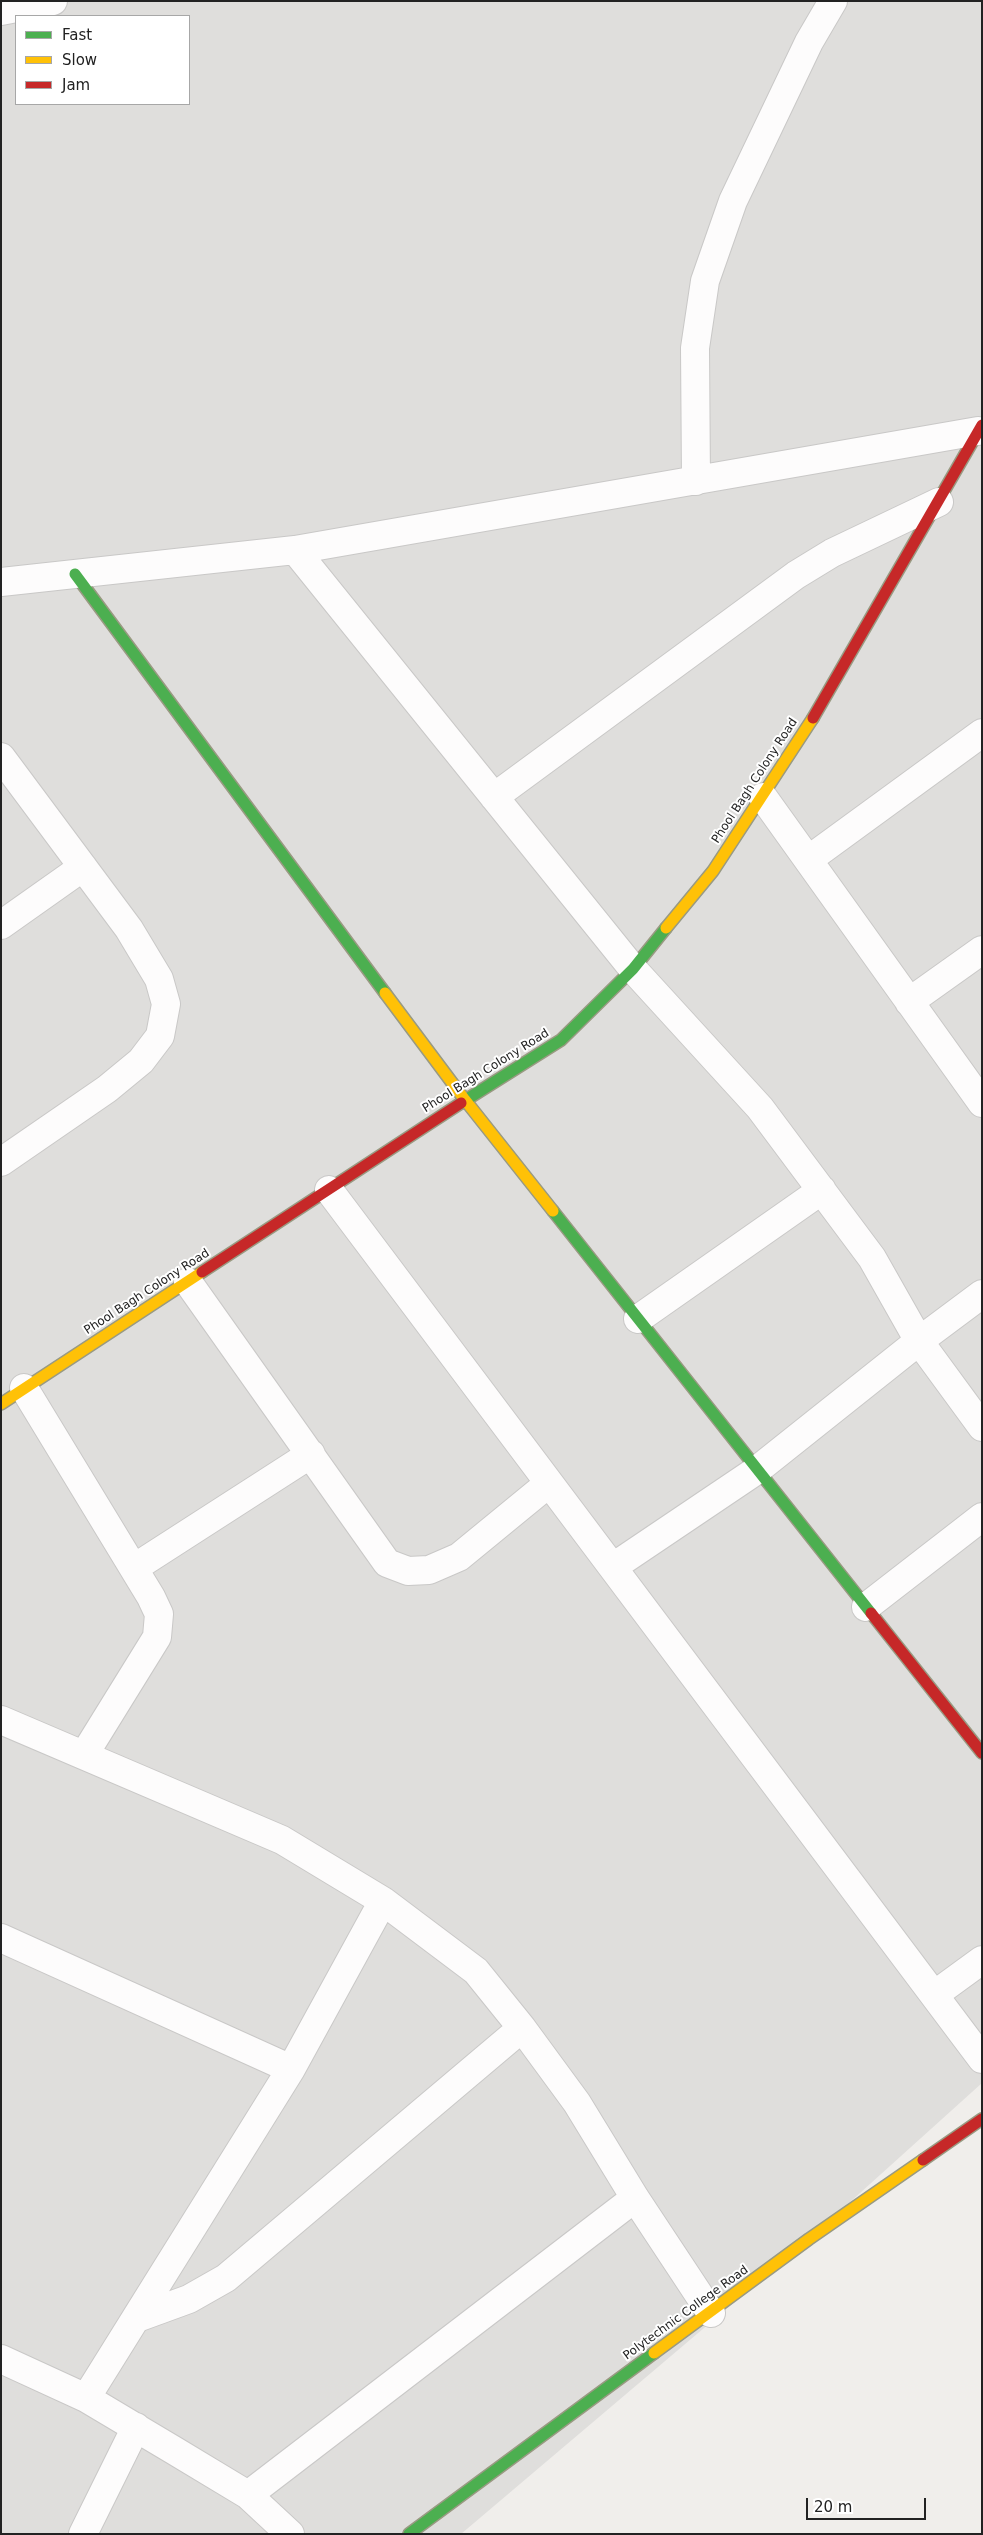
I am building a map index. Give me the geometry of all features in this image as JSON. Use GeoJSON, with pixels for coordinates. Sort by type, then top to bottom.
{"type":"FeatureCollection","features":[{"type":"Feature","properties":{"kind":"street"},"geometry":{"type":"LineString","coordinates":[[1,11],[53,1]]}},
{"type":"Feature","properties":{"kind":"street"},"geometry":{"type":"LineString","coordinates":[[696,480],[695,348],[705,281],[733,201],[809,42],[833,1]]}},
{"type":"Feature","properties":{"kind":"street"},"geometry":{"type":"LineString","coordinates":[[1,582],[295,550],[980,428]]}},
{"type":"Feature","properties":{"kind":"street","name":"Phool Bagh Colony Road"},"geometry":{"type":"LineString","coordinates":[[1,1404],[465,1100],[560,1040],[633,969],[712,870],[763,797],[823,703],[980,428]]}},
{"type":"Feature","properties":{"kind":"street"},"geometry":{"type":"LineString","coordinates":[[494,797],[796,575],[832,553],[939,502]]}},
{"type":"Feature","properties":{"kind":"street"},"geometry":{"type":"LineString","coordinates":[[295,550],[633,969],[760,1108],[872,1258],[919,1341],[982,1427]]}},
{"type":"Feature","properties":{"kind":"street"},"geometry":{"type":"LineString","coordinates":[[75,574],[465,1100],[866,1607],[979,1744]]}},
{"type":"Feature","properties":{"kind":"street"},"geometry":{"type":"LineString","coordinates":[[808,860],[982,733]]}},
{"type":"Feature","properties":{"kind":"street"},"geometry":{"type":"LineString","coordinates":[[1,756],[129,929],[160,978],[166,1004],[160,1036],[140,1061],[107,1089],[1,1162]]}},
{"type":"Feature","properties":{"kind":"street"},"geometry":{"type":"LineString","coordinates":[[763,797],[982,1104]]}},
{"type":"Feature","properties":{"kind":"street"},"geometry":{"type":"LineString","coordinates":[[1,925],[83,866]]}},
{"type":"Feature","properties":{"kind":"street"},"geometry":{"type":"LineString","coordinates":[[910,1002],[982,950]]}},
{"type":"Feature","properties":{"kind":"street"},"geometry":{"type":"LineString","coordinates":[[329,1190],[548,1484],[982,2058]]}},
{"type":"Feature","properties":{"kind":"street"},"geometry":{"type":"LineString","coordinates":[[638,1318],[822,1190]]}},
{"type":"Feature","properties":{"kind":"street"},"geometry":{"type":"LineString","coordinates":[[188,1282],[387,1563],[408,1571],[429,1570],[459,1557],[548,1484]]}},
{"type":"Feature","properties":{"kind":"street"},"geometry":{"type":"LineString","coordinates":[[613,1568],[757,1470],[919,1341],[982,1294]]}},
{"type":"Feature","properties":{"kind":"street"},"geometry":{"type":"LineString","coordinates":[[24,1388],[134,1568],[159,1614],[157,1637],[84,1756]]}},
{"type":"Feature","properties":{"kind":"street"},"geometry":{"type":"LineString","coordinates":[[134,1568],[311,1454]]}},
{"type":"Feature","properties":{"kind":"street"},"geometry":{"type":"LineString","coordinates":[[866,1607],[982,1518]]}},
{"type":"Feature","properties":{"kind":"street"},"geometry":{"type":"LineString","coordinates":[[1,1720],[282,1840],[383,1900],[476,1971],[522,2028],[576,2102],[635,2198],[711,2313]]}},
{"type":"Feature","properties":{"kind":"street"},"geometry":{"type":"LineString","coordinates":[[86,2398],[291,2069],[383,1900]]}},
{"type":"Feature","properties":{"kind":"street"},"geometry":{"type":"LineString","coordinates":[[1,1938],[291,2069]]}},
{"type":"Feature","properties":{"kind":"street"},"geometry":{"type":"LineString","coordinates":[[934,1995],[982,1960]]}},
{"type":"Feature","properties":{"kind":"street"},"geometry":{"type":"LineString","coordinates":[[136,2318],[189,2299],[226,2278],[522,2028]]}},
{"type":"Feature","properties":{"kind":"street","name":"Polytechnic College Road"},"geometry":{"type":"LineString","coordinates":[[409,2534],[711,2313],[810,2238],[982,2119]]}},
{"type":"Feature","properties":{"kind":"street"},"geometry":{"type":"LineString","coordinates":[[248,2495],[635,2198]]}},
{"type":"Feature","properties":{"kind":"street"},"geometry":{"type":"LineString","coordinates":[[1,2359],[86,2398],[136,2427],[248,2495],[290,2534]]}},
{"type":"Feature","properties":{"kind":"street"},"geometry":{"type":"LineString","coordinates":[[83,2534],[136,2427]]}},
{"type":"Feature","properties":{"kind":"shaded area"},"geometry":{"type":"Polygon","coordinates":[[[1,1],[982,1],[982,2083],[809,2239],[461,2534],[1,2534],[1,1]]]}},
{"type":"Feature","properties":{"kind":"traffic: fast"},"geometry":{"type":"LineString","coordinates":[[75,574],[385,993]]}},
{"type":"Feature","properties":{"kind":"traffic: fast"},"geometry":{"type":"LineString","coordinates":[[461,1103],[561,1040],[633,969],[666,928]]}},
{"type":"Feature","properties":{"kind":"traffic: fast"},"geometry":{"type":"LineString","coordinates":[[553,1211],[871,1613]]}},
{"type":"Feature","properties":{"kind":"traffic: fast"},"geometry":{"type":"LineString","coordinates":[[409,2534],[654,2353]]}},
{"type":"Feature","properties":{"kind":"traffic: slow"},"geometry":{"type":"LineString","coordinates":[[666,928],[713,871],[813,718]]}},
{"type":"Feature","properties":{"kind":"traffic: slow"},"geometry":{"type":"LineString","coordinates":[[385,993],[465,1100],[553,1211]]}},
{"type":"Feature","properties":{"kind":"traffic: slow"},"geometry":{"type":"LineString","coordinates":[[1,1404],[202,1272]]}},
{"type":"Feature","properties":{"kind":"traffic: slow"},"geometry":{"type":"LineString","coordinates":[[654,2353],[809,2239],[923,2160]]}},
{"type":"Feature","properties":{"kind":"traffic: jam"},"geometry":{"type":"LineString","coordinates":[[813,718],[982,425]]}},
{"type":"Feature","properties":{"kind":"traffic: jam"},"geometry":{"type":"LineString","coordinates":[[202,1272],[461,1103]]}},
{"type":"Feature","properties":{"kind":"traffic: jam"},"geometry":{"type":"LineString","coordinates":[[871,1613],[982,1753]]}},
{"type":"Feature","properties":{"kind":"traffic: jam"},"geometry":{"type":"LineString","coordinates":[[923,2160],[982,2119]]}}]}
